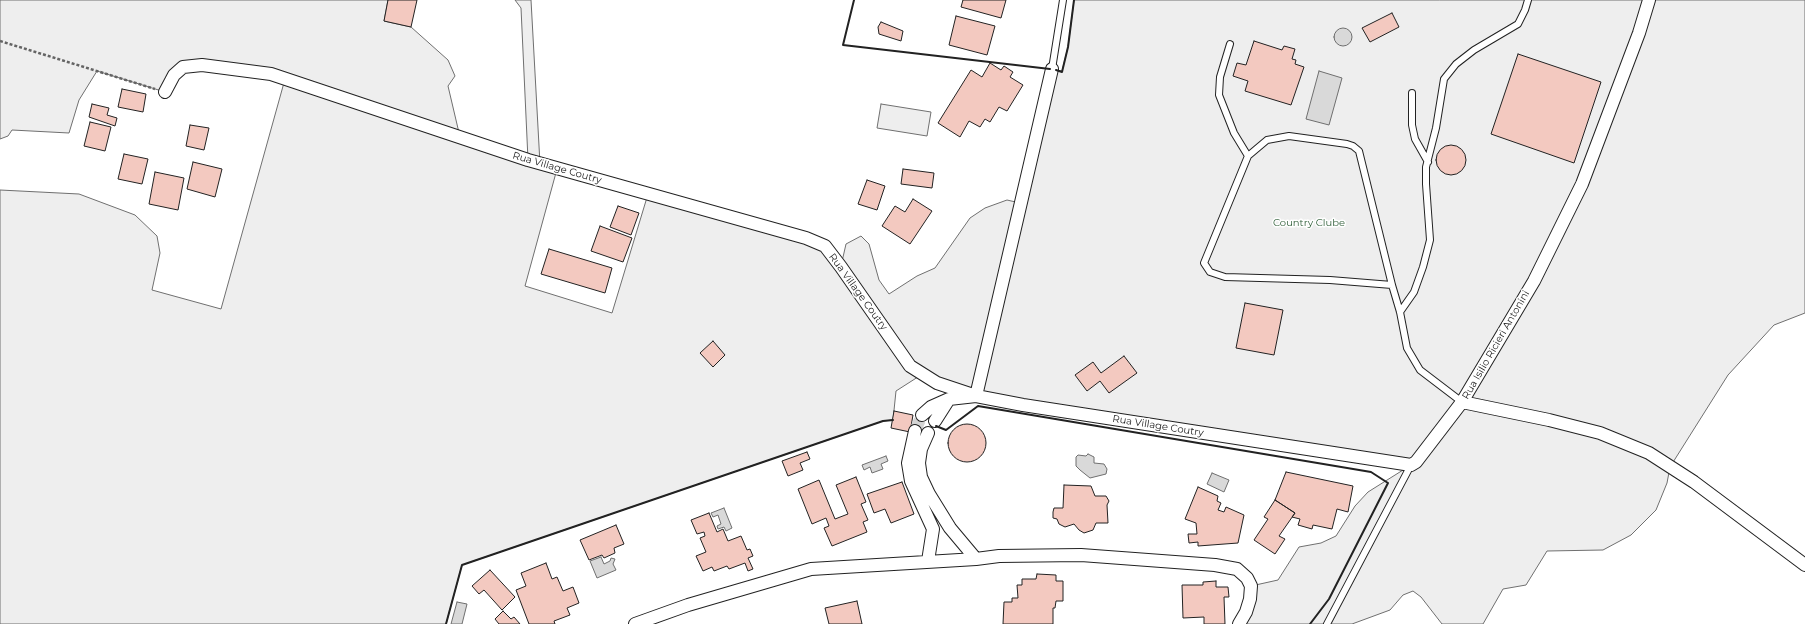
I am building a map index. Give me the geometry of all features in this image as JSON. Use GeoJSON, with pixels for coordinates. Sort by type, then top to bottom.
{"type":"FeatureCollection","features":[{"type":"Feature","properties":{"kind":"street","name":"Rua Isilio Ricieri Antonini"},"geometry":{"type":"LineString","coordinates":[[1649,0],[1639,33],[1582,184],[1534,281],[1462,402],[1549,420],[1600,433],[1648,453],[1694,482],[1805,565]]}},
{"type":"Feature","properties":{"kind":"street","name":"Rua Village Coutry"},"geometry":{"type":"LineString","coordinates":[[164,92],[174,75],[183,68],[202,65],[271,74],[528,160],[806,238],[825,246],[910,366],[937,383],[976,396],[1023,405],[1411,465]]}},
{"type":"Feature","properties":{"kind":"street"},"geometry":{"type":"LineString","coordinates":[[922,415],[931,407],[950,399],[976,396],[1052,69]]}},
{"type":"Feature","properties":{"kind":"street"},"geometry":{"type":"LineString","coordinates":[[935,421],[950,399]]}},
{"type":"Feature","properties":{"kind":"street"},"geometry":{"type":"LineString","coordinates":[[1411,465],[1416,462],[1462,402]]}},
{"type":"Feature","properties":{"kind":"street"},"geometry":{"type":"LineString","coordinates":[[915,431],[908,463],[911,481],[933,528],[928,561]]}},
{"type":"Feature","properties":{"kind":"street"},"geometry":{"type":"LineString","coordinates":[[928,433],[921,449],[919,463],[922,477],[929,494],[950,528],[976,559]]}},
{"type":"Feature","properties":{"kind":"street"},"geometry":{"type":"LineString","coordinates":[[635,624],[688,605],[811,569],[976,559],[999,556],[1081,555],[1215,565],[1237,569],[1247,578],[1251,586],[1250,599],[1246,612],[1239,624]]}},
{"type":"Feature","properties":{"kind":"lane"},"geometry":{"type":"LineString","coordinates":[[1052,69],[1063,0]]}},
{"type":"Feature","properties":{"kind":"lane"},"geometry":{"type":"LineString","coordinates":[[1400,312],[1414,292],[1423,267],[1430,240],[1426,184],[1428,162],[1436,128],[1444,79],[1456,64],[1474,50],[1518,24],[1528,0]]}},
{"type":"Feature","properties":{"kind":"lane"},"geometry":{"type":"LineString","coordinates":[[1230,44],[1220,77],[1219,95],[1234,133],[1248,156]]}},
{"type":"Feature","properties":{"kind":"lane"},"geometry":{"type":"LineString","coordinates":[[1412,93],[1412,125],[1415,139],[1428,162]]}},
{"type":"Feature","properties":{"kind":"lane"},"geometry":{"type":"LineString","coordinates":[[1392,285],[1330,280],[1225,277],[1210,272],[1204,263],[1248,156],[1267,140],[1289,136],[1353,146],[1359,151],[1400,312],[1407,348],[1420,370],[1462,402]]}},
{"type":"Feature","properties":{"kind":"lane"},"geometry":{"type":"LineString","coordinates":[[1327,624],[1411,465]]}},
{"type":"Feature","properties":{"kind":"path"},"geometry":{"type":"LineString","coordinates":[[0,41],[164,92]]}},
{"type":"Feature","properties":{"kind":"green space","name":"Country Clube"},"geometry":{"type":"Polygon","coordinates":[[[0,0],[388,0],[384,21],[411,27],[448,60],[455,76],[448,86],[460,137],[528,160],[521,8],[515,0],[531,0],[540,164],[557,169],[525,286],[612,313],[648,194],[806,238],[841,266],[846,244],[861,236],[869,244],[879,280],[889,294],[917,276],[935,268],[970,218],[985,208],[1007,200],[1020,203],[1052,69],[1062,71],[1068,47],[1074,0],[1805,0],[1805,313],[1774,325],[1728,375],[1670,467],[1667,483],[1656,510],[1631,535],[1603,550],[1547,551],[1526,585],[1503,589],[1483,624],[1442,624],[1421,597],[1413,591],[1403,595],[1390,610],[1352,624],[1239,624],[1251,586],[1278,580],[1299,547],[1321,543],[1336,536],[1355,506],[1368,492],[1411,465],[1023,405],[921,375],[896,391],[893,420],[883,421],[462,565],[446,624],[0,624],[0,190],[79,194],[135,215],[157,236],[160,253],[152,290],[221,309],[285,79],[183,68],[165,92],[97,71],[79,100],[69,133],[12,130],[8,136],[0,139],[0,0]]]}},
{"type":"Feature","properties":{"kind":"green space"},"geometry":{"type":"Polygon","coordinates":[[[881,104],[931,112],[927,136],[877,128],[881,104]]]}},
{"type":"Feature","properties":{"kind":"shaded area"},"geometry":{"type":"Polygon","coordinates":[[[1343,28],[1349,31],[1352,37],[1349,43],[1343,46],[1337,43],[1334,37],[1337,31],[1343,28]]]}},
{"type":"Feature","properties":{"kind":"shaded area"},"geometry":{"type":"Polygon","coordinates":[[[1319,71],[1342,78],[1329,125],[1306,119],[1319,71]]]}},
{"type":"Feature","properties":{"kind":"shaded area"},"geometry":{"type":"Polygon","coordinates":[[[1088,454],[1094,457],[1094,463],[1104,464],[1107,469],[1106,474],[1090,478],[1076,466],[1076,457],[1078,455],[1086,456],[1088,454]]]}},
{"type":"Feature","properties":{"kind":"shaded area"},"geometry":{"type":"Polygon","coordinates":[[[886,456],[888,461],[881,464],[883,469],[872,473],[870,467],[864,470],[862,465],[886,456]]]}},
{"type":"Feature","properties":{"kind":"shaded area"},"geometry":{"type":"Polygon","coordinates":[[[1212,473],[1229,480],[1224,492],[1207,484],[1212,473]]]}},
{"type":"Feature","properties":{"kind":"shaded area"},"geometry":{"type":"Polygon","coordinates":[[[724,508],[732,528],[726,531],[724,527],[718,529],[717,526],[721,524],[718,515],[713,517],[711,513],[724,508]]]}},
{"type":"Feature","properties":{"kind":"shaded area"},"geometry":{"type":"Polygon","coordinates":[[[601,557],[604,564],[610,561],[611,558],[615,559],[613,564],[616,570],[597,578],[590,561],[601,557]]]}},
{"type":"Feature","properties":{"kind":"shaded area"},"geometry":{"type":"Polygon","coordinates":[[[457,602],[467,604],[462,624],[451,624],[457,602]]]}},
{"type":"Feature","properties":{"kind":"building"},"geometry":{"type":"Polygon","coordinates":[[[388,0],[417,0],[411,27],[384,21],[388,0]]]}},
{"type":"Feature","properties":{"kind":"building"},"geometry":{"type":"Polygon","coordinates":[[[963,0],[1006,0],[1001,18],[961,7],[963,0]]]}},
{"type":"Feature","properties":{"kind":"building"},"geometry":{"type":"Polygon","coordinates":[[[1392,13],[1399,27],[1370,42],[1362,28],[1392,13]]]}},
{"type":"Feature","properties":{"kind":"building"},"geometry":{"type":"Polygon","coordinates":[[[956,16],[995,26],[987,55],[949,45],[956,16]]]}},
{"type":"Feature","properties":{"kind":"building"},"geometry":{"type":"Polygon","coordinates":[[[881,22],[903,31],[901,41],[879,34],[878,27],[881,22]]]}},
{"type":"Feature","properties":{"kind":"building"},"geometry":{"type":"Polygon","coordinates":[[[1254,41],[1282,50],[1284,46],[1295,49],[1292,59],[1296,60],[1295,64],[1304,67],[1291,105],[1245,91],[1248,81],[1233,76],[1237,63],[1246,65],[1254,41]]]}},
{"type":"Feature","properties":{"kind":"building"},"geometry":{"type":"Polygon","coordinates":[[[1518,54],[1601,82],[1574,163],[1491,134],[1518,54]]]}},
{"type":"Feature","properties":{"kind":"building"},"geometry":{"type":"Polygon","coordinates":[[[990,63],[1001,70],[1004,66],[1013,72],[1010,77],[1023,85],[1007,111],[999,107],[990,122],[985,119],[980,127],[969,121],[960,137],[938,123],[971,70],[982,77],[990,63]]]}},
{"type":"Feature","properties":{"kind":"building"},"geometry":{"type":"Polygon","coordinates":[[[122,89],[146,94],[143,112],[118,107],[122,89]]]}},
{"type":"Feature","properties":{"kind":"building"},"geometry":{"type":"Polygon","coordinates":[[[92,104],[109,108],[107,115],[117,118],[115,126],[89,117],[92,104]]]}},
{"type":"Feature","properties":{"kind":"building"},"geometry":{"type":"Polygon","coordinates":[[[90,122],[111,127],[105,151],[84,146],[90,122]]]}},
{"type":"Feature","properties":{"kind":"building"},"geometry":{"type":"Polygon","coordinates":[[[190,125],[209,128],[204,150],[186,146],[190,125]]]}},
{"type":"Feature","properties":{"kind":"building"},"geometry":{"type":"Polygon","coordinates":[[[1451,145],[1462,149],[1466,160],[1462,171],[1451,175],[1440,171],[1436,160],[1440,149],[1451,145]]]}},
{"type":"Feature","properties":{"kind":"building"},"geometry":{"type":"Polygon","coordinates":[[[124,154],[148,159],[142,184],[118,179],[124,154]]]}},
{"type":"Feature","properties":{"kind":"building"},"geometry":{"type":"Polygon","coordinates":[[[193,162],[222,169],[215,197],[187,189],[193,162]]]}},
{"type":"Feature","properties":{"kind":"building"},"geometry":{"type":"Polygon","coordinates":[[[903,169],[934,173],[932,188],[901,184],[903,169]]]}},
{"type":"Feature","properties":{"kind":"building"},"geometry":{"type":"Polygon","coordinates":[[[155,172],[184,178],[178,210],[149,204],[155,172]]]}},
{"type":"Feature","properties":{"kind":"building"},"geometry":{"type":"Polygon","coordinates":[[[867,180],[885,186],[877,210],[858,204],[867,180]]]}},
{"type":"Feature","properties":{"kind":"building"},"geometry":{"type":"Polygon","coordinates":[[[913,199],[932,211],[910,244],[882,226],[895,206],[905,212],[913,199]]]}},
{"type":"Feature","properties":{"kind":"building"},"geometry":{"type":"Polygon","coordinates":[[[618,206],[639,213],[631,235],[610,227],[618,206]]]}},
{"type":"Feature","properties":{"kind":"building"},"geometry":{"type":"Polygon","coordinates":[[[600,226],[632,238],[623,262],[591,251],[600,226]]]}},
{"type":"Feature","properties":{"kind":"building"},"geometry":{"type":"Polygon","coordinates":[[[549,249],[612,268],[605,293],[541,274],[549,249]]]}},
{"type":"Feature","properties":{"kind":"building"},"geometry":{"type":"Polygon","coordinates":[[[1245,303],[1283,310],[1274,355],[1236,348],[1245,303]]]}},
{"type":"Feature","properties":{"kind":"building"},"geometry":{"type":"Polygon","coordinates":[[[713,341],[725,355],[713,367],[700,353],[713,341]]]}},
{"type":"Feature","properties":{"kind":"building"},"geometry":{"type":"Polygon","coordinates":[[[1124,356],[1137,373],[1109,393],[1100,381],[1087,391],[1075,375],[1093,362],[1101,373],[1124,356]]]}},
{"type":"Feature","properties":{"kind":"building"},"geometry":{"type":"Polygon","coordinates":[[[894,411],[913,415],[910,432],[891,428],[894,411]]]}},
{"type":"Feature","properties":{"kind":"building"},"geometry":{"type":"Polygon","coordinates":[[[963,424],[971,424],[978,427],[983,432],[986,443],[983,454],[978,459],[971,462],[963,462],[956,459],[951,454],[948,447],[948,439],[951,432],[956,427],[963,424]]]}},
{"type":"Feature","properties":{"kind":"building"},"geometry":{"type":"Polygon","coordinates":[[[807,452],[810,459],[800,463],[803,470],[788,476],[782,461],[807,452]]]}},
{"type":"Feature","properties":{"kind":"building"},"geometry":{"type":"Polygon","coordinates":[[[1286,472],[1353,486],[1348,512],[1337,509],[1332,529],[1313,525],[1312,529],[1298,525],[1300,519],[1292,517],[1295,513],[1275,500],[1286,472]]]}},
{"type":"Feature","properties":{"kind":"building"},"geometry":{"type":"Polygon","coordinates":[[[856,477],[866,502],[861,504],[868,520],[863,522],[867,532],[832,546],[824,528],[829,526],[826,518],[812,524],[798,489],[819,480],[835,519],[848,514],[836,485],[856,477]]]}},
{"type":"Feature","properties":{"kind":"building"},"geometry":{"type":"Polygon","coordinates":[[[902,482],[914,514],[891,523],[885,509],[874,513],[867,494],[902,482]]]}},
{"type":"Feature","properties":{"kind":"building"},"geometry":{"type":"Polygon","coordinates":[[[1064,485],[1091,486],[1095,496],[1106,496],[1109,501],[1107,505],[1108,523],[1096,523],[1093,530],[1084,533],[1074,524],[1065,527],[1059,524],[1057,519],[1053,518],[1053,512],[1054,508],[1063,508],[1064,485]]]}},
{"type":"Feature","properties":{"kind":"building"},"geometry":{"type":"Polygon","coordinates":[[[1198,487],[1218,496],[1217,501],[1221,503],[1218,510],[1224,512],[1226,507],[1244,515],[1238,543],[1198,546],[1198,542],[1189,543],[1188,534],[1197,534],[1196,523],[1185,519],[1198,487]]]}},
{"type":"Feature","properties":{"kind":"building"},"geometry":{"type":"Polygon","coordinates":[[[1275,500],[1295,513],[1279,536],[1285,539],[1275,554],[1254,540],[1268,519],[1264,517],[1275,500]]]}},
{"type":"Feature","properties":{"kind":"building"},"geometry":{"type":"Polygon","coordinates":[[[709,513],[717,532],[723,529],[728,541],[741,536],[747,550],[750,549],[753,556],[748,558],[753,569],[748,571],[745,563],[729,569],[727,566],[714,571],[712,567],[703,571],[696,556],[706,552],[700,538],[705,536],[704,532],[697,534],[691,520],[709,513]]]}},
{"type":"Feature","properties":{"kind":"building"},"geometry":{"type":"Polygon","coordinates":[[[616,525],[624,544],[614,548],[615,553],[604,558],[602,555],[589,560],[580,540],[616,525]]]}},
{"type":"Feature","properties":{"kind":"building"},"geometry":{"type":"Polygon","coordinates":[[[546,563],[552,579],[557,577],[563,591],[573,587],[579,603],[567,608],[570,615],[554,621],[555,624],[529,624],[516,590],[526,586],[521,573],[546,563]]]}},
{"type":"Feature","properties":{"kind":"building"},"geometry":{"type":"Polygon","coordinates":[[[490,570],[515,597],[502,610],[484,590],[479,594],[472,586],[490,570]]]}},
{"type":"Feature","properties":{"kind":"building"},"geometry":{"type":"Polygon","coordinates":[[[1037,574],[1056,575],[1056,581],[1063,581],[1063,601],[1056,601],[1055,608],[1053,608],[1053,624],[1003,624],[1004,602],[1012,602],[1012,598],[1018,598],[1017,585],[1022,585],[1022,579],[1036,579],[1037,574]]]}},
{"type":"Feature","properties":{"kind":"building"},"geometry":{"type":"Polygon","coordinates":[[[1216,581],[1216,587],[1228,587],[1229,597],[1224,597],[1225,624],[1204,624],[1204,617],[1183,618],[1182,585],[1203,585],[1203,582],[1216,581]]]}},
{"type":"Feature","properties":{"kind":"building"},"geometry":{"type":"Polygon","coordinates":[[[857,601],[862,624],[829,624],[825,608],[857,601]]]}},
{"type":"Feature","properties":{"kind":"building"},"geometry":{"type":"Polygon","coordinates":[[[503,611],[511,619],[514,617],[520,624],[499,624],[495,619],[503,611]]]}},
{"type":"Feature","properties":{"kind":"tunnel"},"geometry":{"type":"LineString","coordinates":[[915,431],[922,415]]}},
{"type":"Feature","properties":{"kind":"wall"},"geometry":{"type":"LineString","coordinates":[[854,0],[843,45],[1050,69]]}},
{"type":"Feature","properties":{"kind":"wall"},"geometry":{"type":"LineString","coordinates":[[1056,70],[1062,72],[1068,47],[1074,0]]}},
{"type":"Feature","properties":{"kind":"wall"},"geometry":{"type":"LineString","coordinates":[[936,426],[946,430],[978,406],[1371,472],[1388,483],[1329,599],[1310,624]]}},
{"type":"Feature","properties":{"kind":"wall"},"geometry":{"type":"LineString","coordinates":[[446,624],[462,565],[883,421],[893,420]]}}]}
